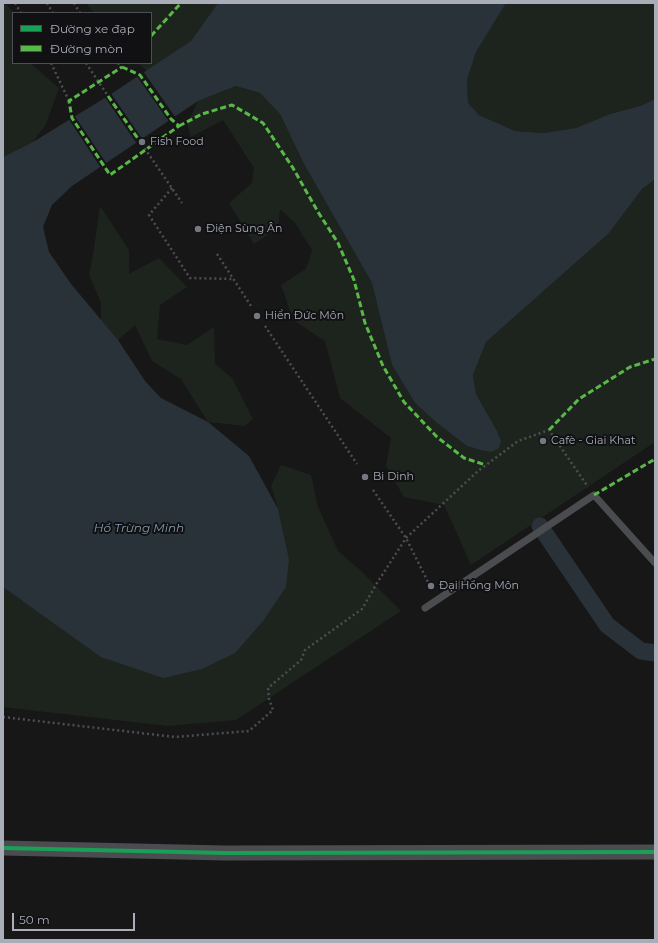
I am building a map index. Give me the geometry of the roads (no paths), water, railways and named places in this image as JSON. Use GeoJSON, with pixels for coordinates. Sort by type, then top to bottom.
{"type":"FeatureCollection","features":[{"type":"Feature","properties":{"kind":"street"},"geometry":{"type":"LineString","coordinates":[[3,848],[225,852],[655,852]]}},
{"type":"Feature","properties":{"kind":"lane"},"geometry":{"type":"LineString","coordinates":[[426,608],[594,495],[655,563]]}},
{"type":"Feature","properties":{"kind":"water","name":"Hồ Trừng Minh"},"geometry":{"type":"Polygon","coordinates":[[[218,3],[506,3],[476,52],[467,80],[468,103],[479,115],[515,131],[543,133],[576,128],[610,114],[640,106],[655,99],[655,179],[642,189],[609,233],[486,342],[473,375],[476,394],[501,441],[499,448],[491,452],[467,446],[437,423],[415,403],[392,365],[372,283],[304,164],[280,114],[260,93],[236,86],[198,101],[72,186],[52,205],[43,227],[49,252],[71,284],[118,340],[145,381],[161,398],[208,422],[249,456],[278,509],[289,559],[286,587],[263,621],[235,653],[202,669],[163,678],[101,657],[3,587],[3,157],[33,142],[108,96],[191,41],[218,3]]]}},
{"type":"Feature","properties":{"kind":"waterway"},"geometry":{"type":"LineString","coordinates":[[540,526],[607,625],[641,651],[655,653]]}},
{"type":"Feature","properties":{"kind":"place","name":"Fish Food"},"geometry":{"type":"Point","coordinates":[142,142]}},
{"type":"Feature","properties":{"kind":"place","name":"Điện Sùng Ân"},"geometry":{"type":"Point","coordinates":[198,229]}},
{"type":"Feature","properties":{"kind":"place","name":"Hiển Đức Môn"},"geometry":{"type":"Point","coordinates":[257,316]}},
{"type":"Feature","properties":{"kind":"place","name":"Cafè - Giai Khat"},"geometry":{"type":"Point","coordinates":[543,441]}},
{"type":"Feature","properties":{"kind":"place","name":"Bi Dinh"},"geometry":{"type":"Point","coordinates":[365,477]}},
{"type":"Feature","properties":{"kind":"place","name":"Đại Hồng Môn"},"geometry":{"type":"Point","coordinates":[431,586]}}]}
